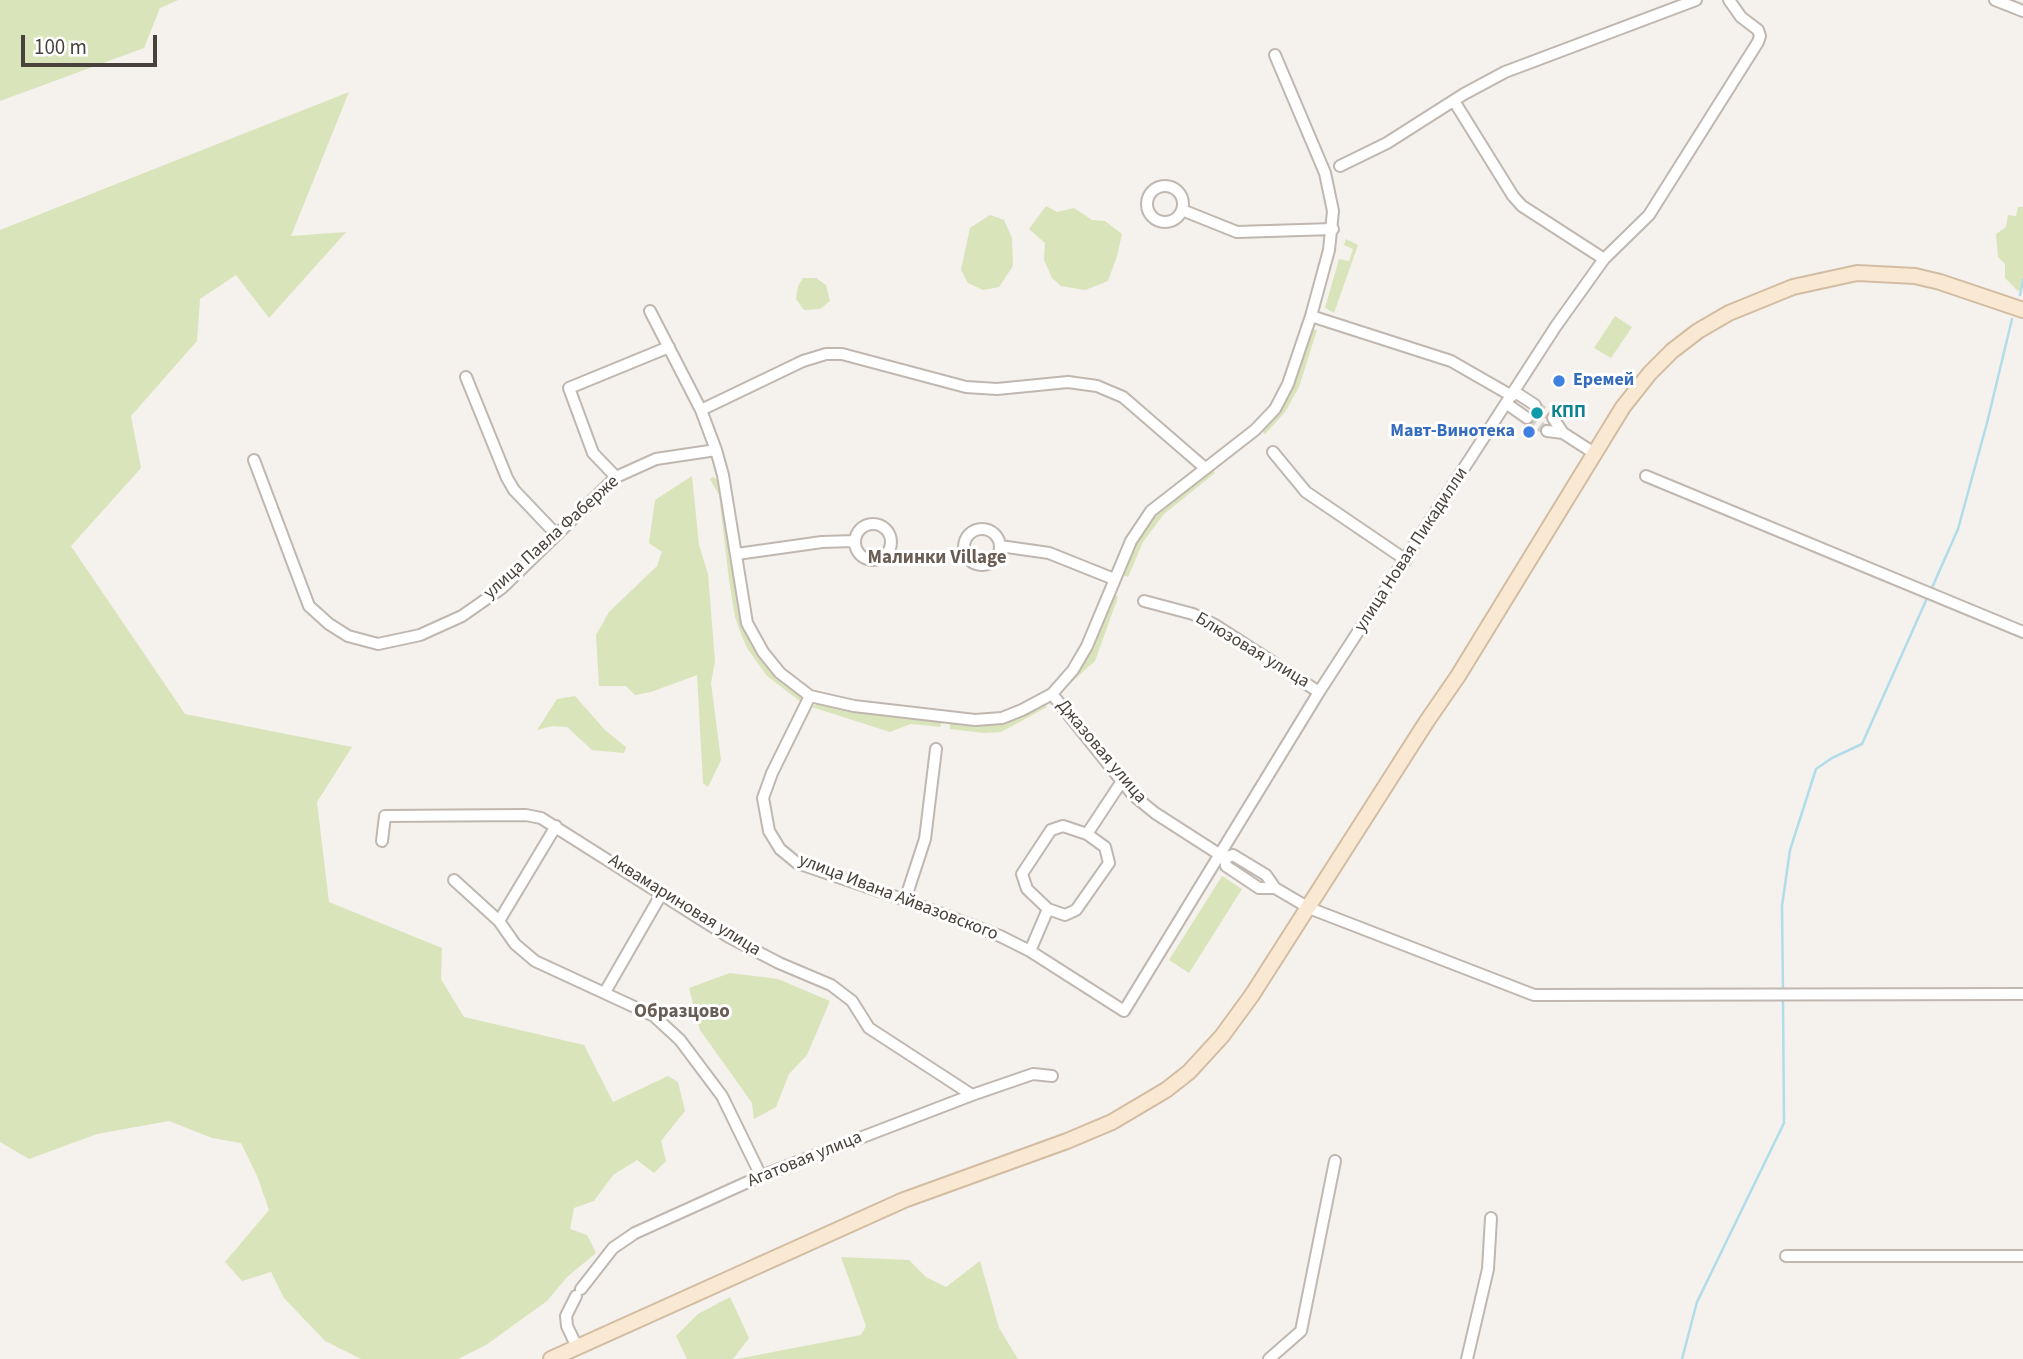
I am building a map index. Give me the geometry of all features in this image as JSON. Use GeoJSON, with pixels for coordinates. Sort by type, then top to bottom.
{"type":"FeatureCollection","features":[{"type":"Feature","properties":{"kind":"street"},"geometry":{"type":"LineString","coordinates":[[1340,166],[1387,143],[1505,72],[1696,0]]}},
{"type":"Feature","properties":{"kind":"street","name":"улица Новая Пикадилли"},"geometry":{"type":"LineString","coordinates":[[1124,1011],[1223,857],[1319,692],[1556,326],[1604,259],[1649,215],[1758,43],[1758,30],[1741,17],[1729,0]]}},
{"type":"Feature","properties":{"kind":"street"},"geometry":{"type":"LineString","coordinates":[[1995,0],[2023,11]]}},
{"type":"Feature","properties":{"kind":"street"},"geometry":{"type":"LineString","coordinates":[[650,311],[701,410],[716,450],[723,475],[747,623],[763,653],[780,673],[810,696],[854,706],[975,720],[1002,718],[1052,694],[1073,670],[1087,646],[1131,541],[1151,511],[1255,430],[1275,409],[1288,384],[1329,250],[1334,211],[1325,173],[1275,55]]}},
{"type":"Feature","properties":{"kind":"street"},"geometry":{"type":"LineString","coordinates":[[1454,101],[1513,196],[1522,206],[1604,259]]}},
{"type":"Feature","properties":{"kind":"street"},"geometry":{"type":"LineString","coordinates":[[1182,210],[1237,232],[1333,229]]}},
{"type":"Feature","properties":{"kind":"street"},"geometry":{"type":"LineString","coordinates":[[551,1359],[904,1200],[1068,1141],[1112,1122],[1166,1090],[1189,1072],[1222,1036],[1252,995],[1309,908],[1427,720],[1458,676],[1623,407],[1650,373],[1698,331],[1729,313],[1793,287],[1848,274],[1887,273],[1940,282],[2023,310]]}},
{"type":"Feature","properties":{"kind":"street"},"geometry":{"type":"LineString","coordinates":[[1311,316],[1451,360],[1512,397],[1535,405]]}},
{"type":"Feature","properties":{"kind":"street"},"geometry":{"type":"LineString","coordinates":[[615,477],[593,453],[569,388],[669,346]]}},
{"type":"Feature","properties":{"kind":"street"},"geometry":{"type":"LineString","coordinates":[[701,410],[803,360],[825,354],[842,354],[966,387],[997,389],[1068,382],[1097,386],[1124,397],[1206,468]]}},
{"type":"Feature","properties":{"kind":"street"},"geometry":{"type":"LineString","coordinates":[[466,377],[507,478],[514,490],[555,533]]}},
{"type":"Feature","properties":{"kind":"street"},"geometry":{"type":"LineString","coordinates":[[1512,397],[1527,418]]}},
{"type":"Feature","properties":{"kind":"street"},"geometry":{"type":"LineString","coordinates":[[1553,418],[1563,433],[1594,453]]}},
{"type":"Feature","properties":{"kind":"street"},"geometry":{"type":"LineString","coordinates":[[1547,431],[1563,433]]}},
{"type":"Feature","properties":{"kind":"street","name":"улица Павла Фаберже"},"geometry":{"type":"LineString","coordinates":[[254,460],[309,606],[348,636],[378,644],[420,635],[462,616],[502,587],[615,477],[656,459],[716,450]]}},
{"type":"Feature","properties":{"kind":"street"},"geometry":{"type":"LineString","coordinates":[[1273,452],[1306,492],[1406,560]]}},
{"type":"Feature","properties":{"kind":"street"},"geometry":{"type":"LineString","coordinates":[[1646,476],[2023,632]]}},
{"type":"Feature","properties":{"kind":"street"},"geometry":{"type":"LineString","coordinates":[[737,554],[822,542],[855,541]]}},
{"type":"Feature","properties":{"kind":"street"},"geometry":{"type":"LineString","coordinates":[[1000,546],[1049,552],[1114,579]]}},
{"type":"Feature","properties":{"kind":"street","name":"Блюзовая улица"},"geometry":{"type":"LineString","coordinates":[[1144,601],[1193,614],[1319,692]]}},
{"type":"Feature","properties":{"kind":"street","name":"Джазовая улица"},"geometry":{"type":"LineString","coordinates":[[1052,694],[1133,794],[1155,813],[1223,857],[1233,855],[1255,868],[1266,875],[1275,888],[1309,908]]}},
{"type":"Feature","properties":{"kind":"street","name":"улица Ивана Айвазовского"},"geometry":{"type":"LineString","coordinates":[[810,696],[772,773],[763,798],[769,831],[780,849],[797,863],[1000,936],[1030,951],[1124,1011]]}},
{"type":"Feature","properties":{"kind":"street"},"geometry":{"type":"LineString","coordinates":[[905,900],[925,839],[936,749]]}},
{"type":"Feature","properties":{"kind":"street"},"geometry":{"type":"LineString","coordinates":[[1087,834],[1122,781]]}},
{"type":"Feature","properties":{"kind":"street","name":"Аквамариновая улица"},"geometry":{"type":"LineString","coordinates":[[382,841],[385,816],[526,815],[541,818],[729,937],[779,963],[831,985],[852,1001],[869,1028],[972,1095]]}},
{"type":"Feature","properties":{"kind":"street"},"geometry":{"type":"LineString","coordinates":[[499,921],[555,826]]}},
{"type":"Feature","properties":{"kind":"street"},"geometry":{"type":"LineString","coordinates":[[1063,826],[1087,834],[1105,847],[1109,863],[1076,910],[1065,915],[1048,909],[1027,889],[1022,874],[1051,830],[1063,826]]}},
{"type":"Feature","properties":{"kind":"street"},"geometry":{"type":"LineString","coordinates":[[454,880],[499,921],[515,944],[535,961],[654,1016],[680,1040],[722,1096],[761,1177]]}},
{"type":"Feature","properties":{"kind":"street"},"geometry":{"type":"LineString","coordinates":[[605,992],[662,893]]}},
{"type":"Feature","properties":{"kind":"street"},"geometry":{"type":"LineString","coordinates":[[1309,908],[1534,995],[2023,994]]}},
{"type":"Feature","properties":{"kind":"street"},"geometry":{"type":"LineString","coordinates":[[1030,951],[1048,909]]}},
{"type":"Feature","properties":{"kind":"street","name":"Агатовая улица"},"geometry":{"type":"LineString","coordinates":[[578,1347],[567,1326],[566,1316],[579,1293],[613,1248],[635,1233],[761,1177],[972,1095],[1033,1074],[1052,1076]]}},
{"type":"Feature","properties":{"kind":"street"},"geometry":{"type":"LineString","coordinates":[[1269,1359],[1301,1331],[1335,1161]]}},
{"type":"Feature","properties":{"kind":"street"},"geometry":{"type":"LineString","coordinates":[[1468,1359],[1488,1269],[1491,1218]]}},
{"type":"Feature","properties":{"kind":"street"},"geometry":{"type":"LineString","coordinates":[[1786,1256],[2023,1256]]}},
{"type":"Feature","properties":{"kind":"green space"},"geometry":{"type":"Polygon","coordinates":[[[0,0],[178,0],[160,8],[144,48],[0,101],[0,0]]]}},
{"type":"Feature","properties":{"kind":"green space"},"geometry":{"type":"Polygon","coordinates":[[[349,92],[291,236],[346,232],[269,318],[236,275],[200,299],[197,341],[131,416],[141,468],[71,546],[185,714],[352,747],[317,802],[329,902],[442,948],[441,979],[464,1017],[584,1045],[613,1102],[668,1076],[678,1082],[685,1111],[661,1141],[666,1161],[654,1173],[637,1160],[613,1175],[594,1201],[574,1208],[570,1229],[587,1235],[596,1253],[567,1277],[547,1301],[486,1345],[458,1359],[361,1359],[325,1341],[284,1298],[271,1272],[242,1281],[225,1262],[269,1210],[258,1178],[241,1143],[212,1138],[169,1121],[97,1134],[29,1159],[0,1142],[0,230],[349,92]]]}},
{"type":"Feature","properties":{"kind":"green space"},"geometry":{"type":"Polygon","coordinates":[[[1046,206],[1057,212],[1074,208],[1092,220],[1105,221],[1122,234],[1108,281],[1085,290],[1061,286],[1052,278],[1044,260],[1045,243],[1029,229],[1046,206]]]}},
{"type":"Feature","properties":{"kind":"green space"},"geometry":{"type":"Polygon","coordinates":[[[2018,207],[2023,207],[2023,287],[2018,291],[2005,278],[2005,264],[1998,257],[1996,234],[2006,227],[2008,215],[2016,216],[2018,207]]]}},
{"type":"Feature","properties":{"kind":"green space"},"geometry":{"type":"Polygon","coordinates":[[[990,215],[1004,220],[1012,238],[1013,266],[999,287],[983,290],[968,283],[961,270],[970,228],[990,215]]]}},
{"type":"Feature","properties":{"kind":"green space"},"geometry":{"type":"Polygon","coordinates":[[[1346,239],[1358,245],[1334,313],[1325,308],[1339,259],[1349,261],[1353,249],[1344,245],[1346,239]]]}},
{"type":"Feature","properties":{"kind":"green space"},"geometry":{"type":"Polygon","coordinates":[[[803,278],[816,278],[826,285],[830,301],[820,309],[804,310],[796,299],[798,286],[803,278]]]}},
{"type":"Feature","properties":{"kind":"green space"},"geometry":{"type":"Polygon","coordinates":[[[1615,316],[1632,327],[1611,358],[1594,348],[1615,316]]]}},
{"type":"Feature","properties":{"kind":"green space"},"geometry":{"type":"Polygon","coordinates":[[[1313,329],[1317,330],[1299,387],[1285,412],[1265,434],[1261,430],[1313,329]]]}},
{"type":"Feature","properties":{"kind":"green space"},"geometry":{"type":"Polygon","coordinates":[[[1212,469],[1215,473],[1164,514],[1143,542],[1128,577],[1122,575],[1135,543],[1156,513],[1212,469]]]}},
{"type":"Feature","properties":{"kind":"green space"},"geometry":{"type":"Polygon","coordinates":[[[692,476],[699,545],[708,574],[715,661],[711,683],[721,760],[708,787],[703,783],[697,675],[635,695],[626,686],[599,686],[596,635],[609,612],[657,566],[662,552],[649,543],[655,500],[692,476]]]}},
{"type":"Feature","properties":{"kind":"green space"},"geometry":{"type":"Polygon","coordinates":[[[713,477],[721,481],[759,655],[778,678],[800,693],[803,697],[801,702],[767,676],[747,648],[741,634],[735,617],[729,580],[719,495],[710,479],[713,477]]]}},
{"type":"Feature","properties":{"kind":"green space"},"geometry":{"type":"Polygon","coordinates":[[[1114,594],[1118,597],[1095,661],[1066,687],[1065,685],[1114,594]]]}},
{"type":"Feature","properties":{"kind":"green space"},"geometry":{"type":"Polygon","coordinates":[[[575,696],[605,730],[626,747],[624,753],[592,750],[567,727],[553,726],[537,730],[557,699],[575,696]]]}},
{"type":"Feature","properties":{"kind":"green space"},"geometry":{"type":"Polygon","coordinates":[[[819,702],[841,709],[942,721],[940,727],[911,724],[890,732],[812,707],[819,702]]]}},
{"type":"Feature","properties":{"kind":"green space"},"geometry":{"type":"Polygon","coordinates":[[[1044,702],[1047,707],[1001,732],[950,729],[950,723],[981,724],[1044,702]]]}},
{"type":"Feature","properties":{"kind":"green space"},"geometry":{"type":"Polygon","coordinates":[[[1222,876],[1242,889],[1189,973],[1169,960],[1222,876]]]}},
{"type":"Feature","properties":{"kind":"green space"},"geometry":{"type":"Polygon","coordinates":[[[730,973],[778,979],[830,1001],[807,1055],[789,1074],[776,1107],[754,1119],[752,1103],[700,1030],[689,988],[730,973]]]}},
{"type":"Feature","properties":{"kind":"green space"},"geometry":{"type":"Polygon","coordinates":[[[841,1257],[909,1260],[926,1277],[946,1287],[980,1261],[999,1328],[1018,1359],[737,1359],[861,1335],[866,1326],[841,1257]]]}},
{"type":"Feature","properties":{"kind":"green space"},"geometry":{"type":"Polygon","coordinates":[[[730,1297],[749,1338],[733,1359],[687,1359],[676,1336],[698,1314],[730,1297]]]}},
{"type":"Feature","properties":{"kind":"waterway"},"geometry":{"type":"LineString","coordinates":[[2020,295],[2023,280]]}},
{"type":"Feature","properties":{"kind":"waterway"},"geometry":{"type":"LineString","coordinates":[[1931,590],[1958,529],[2012,319]]}},
{"type":"Feature","properties":{"kind":"waterway"},"geometry":{"type":"LineString","coordinates":[[1783,992],[1782,906],[1790,850],[1816,769],[1862,744],[1928,596]]}},
{"type":"Feature","properties":{"kind":"waterway"},"geometry":{"type":"LineString","coordinates":[[1682,1359],[1697,1302],[1784,1123],[1783,998]]}},
{"type":"Feature","properties":{"kind":"tunnel"},"geometry":{"type":"LineString","coordinates":[[1535,405],[1553,418]]}},
{"type":"Feature","properties":{"kind":"tunnel"},"geometry":{"type":"LineString","coordinates":[[1527,418],[1547,431]]}},
{"type":"Feature","properties":{"kind":"place","name":"Еремей"},"geometry":{"type":"Point","coordinates":[1559,381]}},
{"type":"Feature","properties":{"kind":"place","name":"КПП"},"geometry":{"type":"Point","coordinates":[1537,413]}},
{"type":"Feature","properties":{"kind":"place","name":"Мавт-Винотека"},"geometry":{"type":"Point","coordinates":[1529,432]}},
{"type":"Feature","properties":{"kind":"district","name":"Малинки Village"},"geometry":{"type":"Point","coordinates":[937,559]}},
{"type":"Feature","properties":{"kind":"district","name":"Образцово"},"geometry":{"type":"Point","coordinates":[682,1013]}}]}
